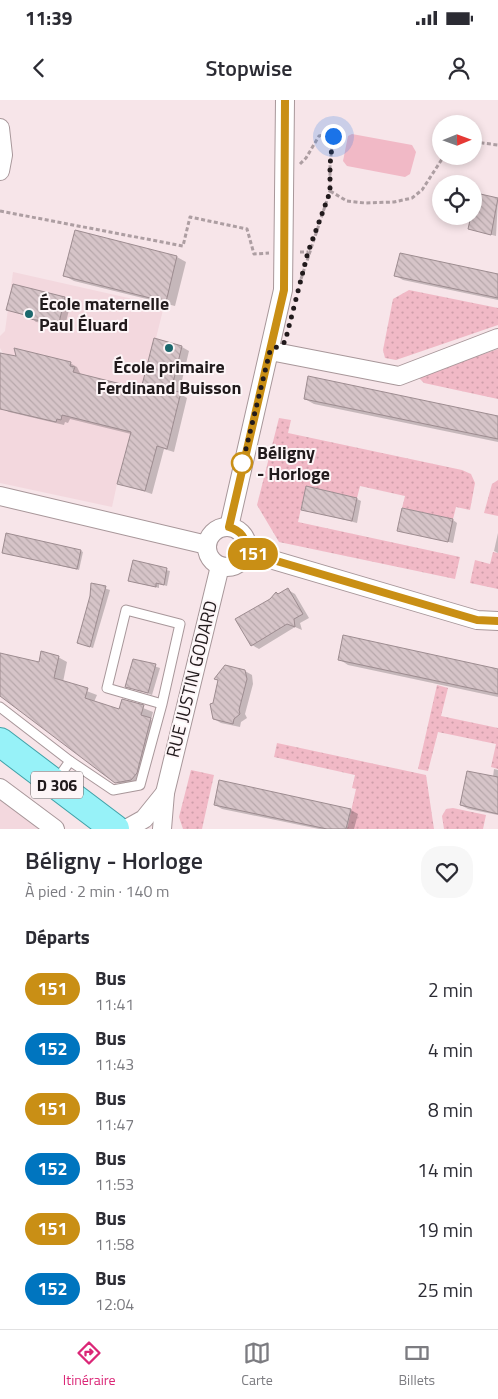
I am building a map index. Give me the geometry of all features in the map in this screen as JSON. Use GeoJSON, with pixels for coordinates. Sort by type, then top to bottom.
{"type":"FeatureCollection","features":[{"type":"Feature","properties":{"kind":"main road","name":"D 306"},"geometry":{"type":"LineString","coordinates":[[0,742],[115,829]]}},
{"type":"Feature","properties":{"kind":"main road","name":"D 306"},"geometry":{"type":"LineString","coordinates":[[0,764],[90,829]]}},
{"type":"Feature","properties":{"kind":"street"},"geometry":{"type":"LineString","coordinates":[[229,527],[284,290],[285,100]]}},
{"type":"Feature","properties":{"kind":"street"},"geometry":{"type":"LineString","coordinates":[[0,128],[3,155],[0,171]]}},
{"type":"Feature","properties":{"kind":"street"},"geometry":{"type":"LineString","coordinates":[[270,351],[399,376],[498,338]]}},
{"type":"Feature","properties":{"kind":"street"},"geometry":{"type":"LineString","coordinates":[[0,496],[207,544]]}},
{"type":"Feature","properties":{"kind":"street"},"geometry":{"type":"LineString","coordinates":[[229,527],[241,533],[247,545],[246,552],[239,563],[226,567],[220,566],[210,558],[207,544],[212,533],[217,529],[229,527]]}},
{"type":"Feature","properties":{"kind":"street"},"geometry":{"type":"LineString","coordinates":[[246,552],[477,620],[498,621]]}},
{"type":"Feature","properties":{"kind":"street","name":"RUE JUSTIN GODARD"},"geometry":{"type":"LineString","coordinates":[[162,829],[165,793],[220,566]]}},
{"type":"Feature","properties":{"kind":"street"},"geometry":{"type":"LineString","coordinates":[[0,788],[55,829]]}},
{"type":"Feature","properties":{"kind":"street","name":"RUE JUSTIN GODARD"},"geometry":{"type":"LineString","coordinates":[[126,829],[144,819],[165,793]]}},
{"type":"Feature","properties":{"kind":"lane"},"geometry":{"type":"LineString","coordinates":[[0,707],[70,761],[113,790],[140,785],[162,704],[180,624],[126,610],[107,688],[162,704]]}},
{"type":"Feature","properties":{"kind":"lane"},"geometry":{"type":"LineString","coordinates":[[54,783],[70,761]]}},
{"type":"Feature","properties":{"kind":"path"},"geometry":{"type":"LineString","coordinates":[[284,170],[296,167],[306,158],[319,136],[327,134],[333,136],[330,192],[308,252],[299,288]]}},
{"type":"Feature","properties":{"kind":"path"},"geometry":{"type":"LineString","coordinates":[[482,143],[498,145]]}},
{"type":"Feature","properties":{"kind":"path"},"geometry":{"type":"LineString","coordinates":[[330,192],[347,201],[365,204],[394,202],[412,198],[422,190],[438,165]]}},
{"type":"Feature","properties":{"kind":"path"},"geometry":{"type":"LineString","coordinates":[[0,210],[183,246],[190,217],[247,229],[254,254],[270,253]]}},
{"type":"Feature","properties":{"kind":"path"},"geometry":{"type":"LineString","coordinates":[[298,252],[308,252]]}},
{"type":"Feature","properties":{"kind":"shaded area"},"geometry":{"type":"Polygon","coordinates":[[[352,134],[412,145],[416,152],[410,174],[405,177],[347,166],[343,161],[348,136],[352,134]]]}},
{"type":"Feature","properties":{"kind":"shaded area"},"geometry":{"type":"Polygon","coordinates":[[[13,272],[164,306],[156,338],[182,346],[171,390],[181,392],[157,446],[117,484],[112,507],[0,483],[0,369],[4,355],[0,348],[0,336],[5,331],[13,272]]]}},
{"type":"Feature","properties":{"kind":"shaded area"},"geometry":{"type":"Polygon","coordinates":[[[409,290],[498,308],[498,325],[396,360],[385,358],[383,350],[393,299],[409,290]]]}},
{"type":"Feature","properties":{"kind":"shaded area"},"geometry":{"type":"Polygon","coordinates":[[[498,349],[498,399],[424,383],[418,377],[498,349]]]}},
{"type":"Feature","properties":{"kind":"shaded area"},"geometry":{"type":"Polygon","coordinates":[[[279,418],[291,420],[288,433],[462,470],[471,474],[475,483],[470,510],[456,507],[453,519],[402,508],[405,496],[360,486],[357,498],[306,486],[298,522],[460,557],[455,579],[279,542],[257,505],[279,418]]]}},
{"type":"Feature","properties":{"kind":"shaded area"},"geometry":{"type":"Polygon","coordinates":[[[498,480],[498,516],[484,513],[492,484],[498,480]]]}},
{"type":"Feature","properties":{"kind":"shaded area"},"geometry":{"type":"Polygon","coordinates":[[[493,552],[498,553],[498,589],[470,583],[475,560],[490,564],[493,552]]]}},
{"type":"Feature","properties":{"kind":"shaded area"},"geometry":{"type":"Polygon","coordinates":[[[437,685],[448,688],[441,716],[498,728],[498,769],[491,767],[496,744],[438,732],[428,771],[418,769],[437,685]]]}},
{"type":"Feature","properties":{"kind":"shaded area"},"geometry":{"type":"Polygon","coordinates":[[[277,743],[426,775],[434,829],[347,829],[356,789],[352,788],[355,775],[274,757],[277,743]]]}},
{"type":"Feature","properties":{"kind":"shaded area"},"geometry":{"type":"Polygon","coordinates":[[[191,770],[214,775],[202,829],[183,829],[179,817],[191,770]]]}},
{"type":"Feature","properties":{"kind":"shaded area"},"geometry":{"type":"Polygon","coordinates":[[[0,799],[44,829],[0,829],[0,799]]]}},
{"type":"Feature","properties":{"kind":"shaded area"},"geometry":{"type":"Polygon","coordinates":[[[453,808],[486,815],[483,829],[444,829],[442,816],[446,809],[453,808]]]}},
{"type":"Feature","properties":{"kind":"building"},"geometry":{"type":"Polygon","coordinates":[[[482,194],[498,198],[491,235],[468,229],[469,225],[482,225],[482,194]]]}},
{"type":"Feature","properties":{"kind":"building"},"geometry":{"type":"Polygon","coordinates":[[[75,230],[177,256],[166,302],[63,276],[75,230]]]}},
{"type":"Feature","properties":{"kind":"building"},"geometry":{"type":"Polygon","coordinates":[[[400,253],[498,274],[498,298],[394,276],[400,253]]]}},
{"type":"Feature","properties":{"kind":"building"},"geometry":{"type":"Polygon","coordinates":[[[13,284],[65,297],[59,323],[29,319],[29,316],[6,310],[13,284]]]}},
{"type":"Feature","properties":{"kind":"building"},"geometry":{"type":"Polygon","coordinates":[[[154,338],[182,346],[171,391],[181,392],[167,449],[157,446],[145,491],[117,484],[131,432],[62,415],[61,420],[57,419],[56,422],[0,409],[0,353],[16,356],[14,348],[71,362],[70,366],[75,367],[73,372],[141,389],[154,338]]]}},
{"type":"Feature","properties":{"kind":"building"},"geometry":{"type":"Polygon","coordinates":[[[308,376],[498,416],[498,439],[304,399],[308,376]]]}},
{"type":"Feature","properties":{"kind":"building"},"geometry":{"type":"Polygon","coordinates":[[[306,486],[357,498],[352,521],[301,510],[306,486]]]}},
{"type":"Feature","properties":{"kind":"building"},"geometry":{"type":"Polygon","coordinates":[[[402,508],[453,519],[448,542],[397,531],[402,508]]]}},
{"type":"Feature","properties":{"kind":"building"},"geometry":{"type":"Polygon","coordinates":[[[6,533],[81,550],[77,569],[2,553],[6,533]]]}},
{"type":"Feature","properties":{"kind":"building"},"geometry":{"type":"Polygon","coordinates":[[[133,560],[167,568],[164,585],[156,583],[156,587],[128,581],[133,560]]]}},
{"type":"Feature","properties":{"kind":"building"},"geometry":{"type":"Polygon","coordinates":[[[91,583],[106,586],[90,647],[77,643],[90,596],[91,583]]]}},
{"type":"Feature","properties":{"kind":"building"},"geometry":{"type":"Polygon","coordinates":[[[288,588],[303,614],[294,619],[295,627],[287,624],[251,646],[235,619],[270,599],[276,592],[278,594],[288,588]]]}},
{"type":"Feature","properties":{"kind":"building"},"geometry":{"type":"Polygon","coordinates":[[[343,635],[498,669],[498,694],[338,660],[343,635]]]}},
{"type":"Feature","properties":{"kind":"building"},"geometry":{"type":"Polygon","coordinates":[[[41,651],[59,656],[54,678],[88,688],[85,698],[119,709],[122,699],[144,705],[141,715],[151,718],[137,773],[131,780],[115,783],[0,696],[0,653],[39,662],[41,651]]]}},
{"type":"Feature","properties":{"kind":"building"},"geometry":{"type":"Polygon","coordinates":[[[133,659],[156,664],[148,693],[125,687],[133,659]]]}},
{"type":"Feature","properties":{"kind":"building"},"geometry":{"type":"Polygon","coordinates":[[[225,665],[245,670],[247,679],[239,710],[240,714],[234,719],[233,724],[213,719],[210,704],[213,703],[218,680],[214,679],[225,665]]]}},
{"type":"Feature","properties":{"kind":"building"},"geometry":{"type":"Polygon","coordinates":[[[467,771],[498,777],[498,814],[460,805],[467,771]]]}},
{"type":"Feature","properties":{"kind":"building"},"geometry":{"type":"Polygon","coordinates":[[[219,780],[351,809],[346,829],[327,829],[214,805],[219,780]]]}},
{"type":"Feature","properties":{"kind":"bus line","name":"151"},"geometry":{"type":"LineString","coordinates":[[285,100],[284,290],[229,527],[241,533],[247,545],[246,552],[477,620],[498,621]]}},
{"type":"Feature","properties":{"kind":"place","name":"École maternelle Paul Éluard"},"geometry":{"type":"Point","coordinates":[29,314]}},
{"type":"Feature","properties":{"kind":"place","name":"École primaire Ferdinand Buisson"},"geometry":{"type":"Point","coordinates":[169,348]}},
{"type":"Feature","properties":{"kind":"place","name":"Béligny - Horloge"},"geometry":{"type":"Point","coordinates":[242,463]}},
{"type":"Feature","properties":{"kind":"route"},"geometry":{"type":"LineString","coordinates":[[242,463],[241,469],[270,351],[285,342],[308,252],[330,192],[333,136]]}}]}
